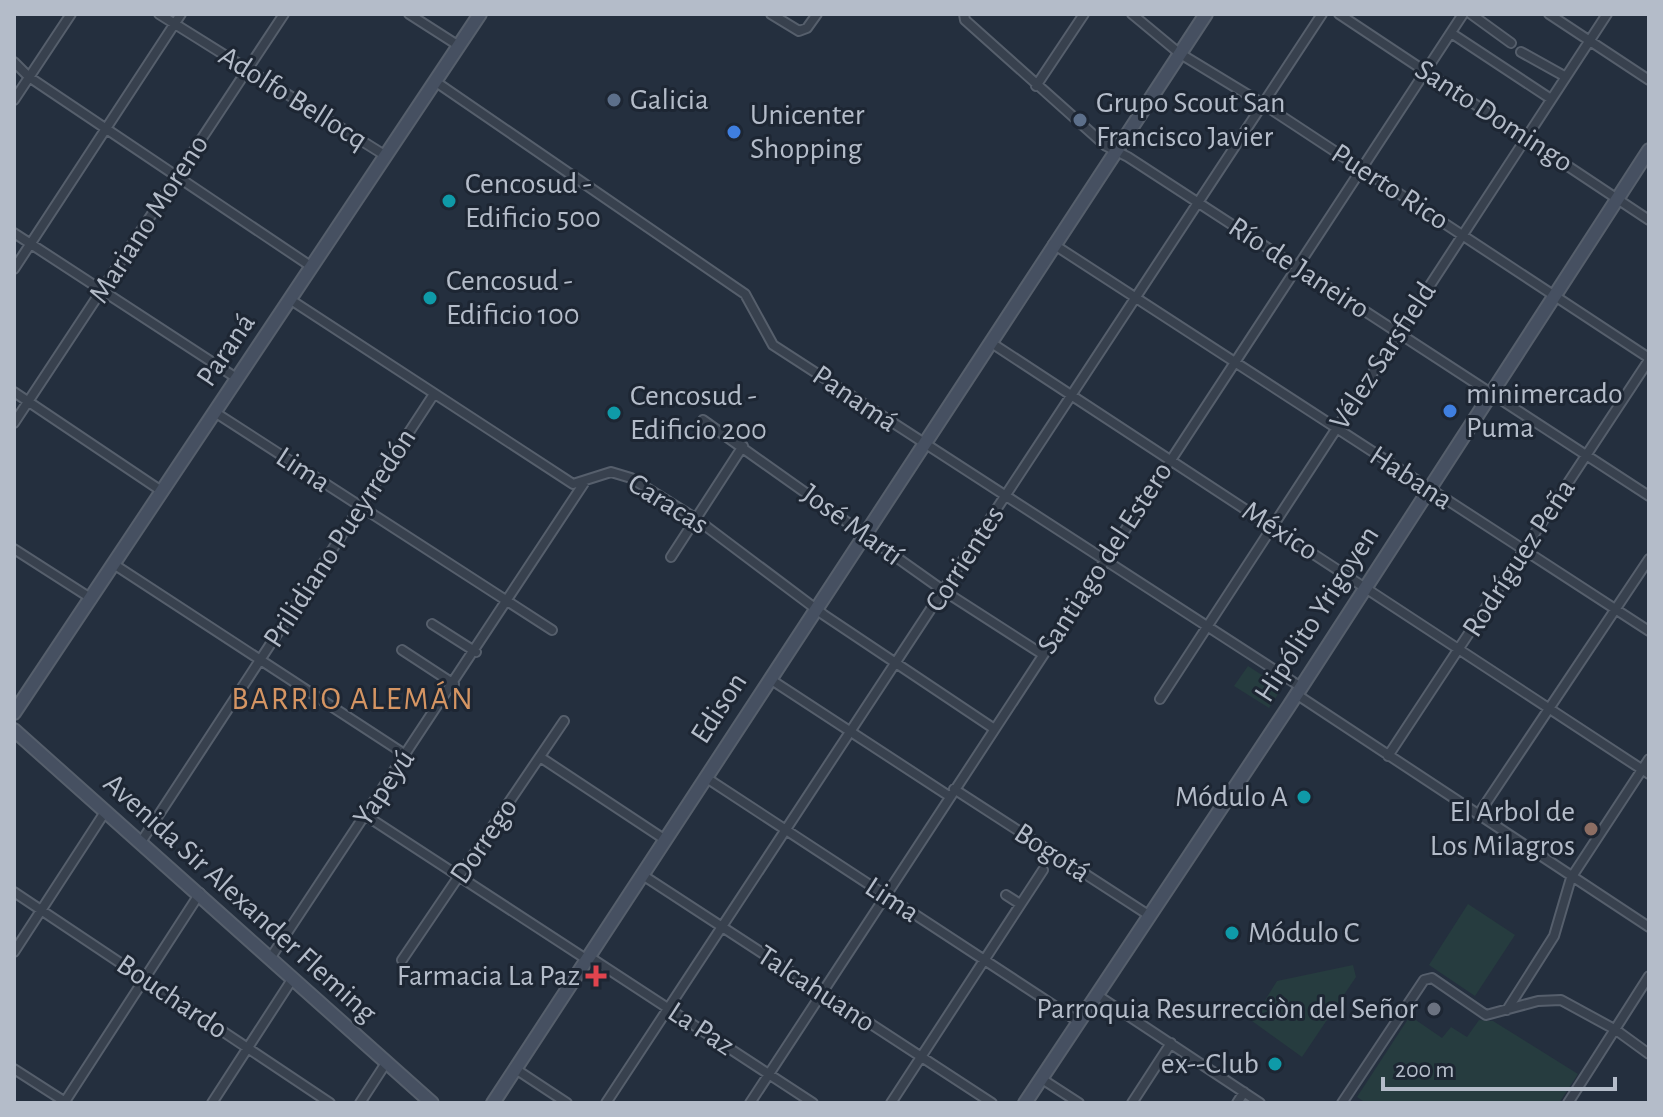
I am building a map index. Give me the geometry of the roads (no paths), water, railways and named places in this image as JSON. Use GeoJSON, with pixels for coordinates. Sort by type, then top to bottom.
{"type":"FeatureCollection","features":[{"type":"Feature","properties":{"kind":"street"},"geometry":{"type":"LineString","coordinates":[[14,100],[71,14]]}},
{"type":"Feature","properties":{"kind":"street","name":"Adolfo Bellocq"},"geometry":{"type":"LineString","coordinates":[[159,14],[386,156]]}},
{"type":"Feature","properties":{"kind":"street"},"geometry":{"type":"LineString","coordinates":[[14,269],[181,14]]}},
{"type":"Feature","properties":{"kind":"street","name":"Mariano Moreno"},"geometry":{"type":"LineString","coordinates":[[14,423],[284,14]]}},
{"type":"Feature","properties":{"kind":"street"},"geometry":{"type":"LineString","coordinates":[[409,14],[459,46]]}},
{"type":"Feature","properties":{"kind":"street","name":"Paraná"},"geometry":{"type":"LineString","coordinates":[[14,713],[480,14]]}},
{"type":"Feature","properties":{"kind":"street"},"geometry":{"type":"LineString","coordinates":[[771,14],[790,28],[807,28],[817,14]]}},
{"type":"Feature","properties":{"kind":"street"},"geometry":{"type":"LineString","coordinates":[[1036,86],[1084,14]]}},
{"type":"Feature","properties":{"kind":"street","name":"Puerto Rico"},"geometry":{"type":"LineString","coordinates":[[1132,14],[1179,53],[1263,104],[1649,359]]}},
{"type":"Feature","properties":{"kind":"street","name":"Edison"},"geometry":{"type":"LineString","coordinates":[[493,1103],[925,443],[990,342],[989,335],[1006,307],[1040,256],[1050,249],[1206,14]]}},
{"type":"Feature","properties":{"kind":"street","name":"Corrientes"},"geometry":{"type":"LineString","coordinates":[[606,1103],[1322,14]]}},
{"type":"Feature","properties":{"kind":"street","name":"Santo Domingo"},"geometry":{"type":"LineString","coordinates":[[1339,14],[1649,220]]}},
{"type":"Feature","properties":{"kind":"street","name":"Santiago del Estero"},"geometry":{"type":"LineString","coordinates":[[750,1103],[1104,557],[1463,14]]}},
{"type":"Feature","properties":{"kind":"street"},"geometry":{"type":"LineString","coordinates":[[1471,14],[1511,43]]}},
{"type":"Feature","properties":{"kind":"street"},"geometry":{"type":"LineString","coordinates":[[1549,14],[1649,80]]}},
{"type":"Feature","properties":{"kind":"street","name":"Vélez Sarsfield"},"geometry":{"type":"LineString","coordinates":[[1160,699],[1607,14]]}},
{"type":"Feature","properties":{"kind":"street","name":"Río de Janeiro"},"geometry":{"type":"LineString","coordinates":[[965,17],[1036,86],[1115,151],[1649,496]]}},
{"type":"Feature","properties":{"kind":"street"},"geometry":{"type":"LineString","coordinates":[[1451,33],[1551,99]]}},
{"type":"Feature","properties":{"kind":"street"},"geometry":{"type":"LineString","coordinates":[[1521,52],[1566,77]]}},
{"type":"Feature","properties":{"kind":"street"},"geometry":{"type":"LineString","coordinates":[[14,62],[29,77],[312,267]]}},
{"type":"Feature","properties":{"kind":"street","name":"Panamá"},"geometry":{"type":"LineString","coordinates":[[436,82],[745,294],[773,345],[1209,625],[1388,756],[1649,927]]}},
{"type":"Feature","properties":{"kind":"street","name":"Hipólito Yrigoyen"},"geometry":{"type":"LineString","coordinates":[[1025,1103],[1299,690],[1649,150]]}},
{"type":"Feature","properties":{"kind":"street"},"geometry":{"type":"LineString","coordinates":[[14,233],[238,379]]}},
{"type":"Feature","properties":{"kind":"street","name":"Habana"},"geometry":{"type":"LineString","coordinates":[[1050,249],[1136,298],[1649,631]]}},
{"type":"Feature","properties":{"kind":"street","name":"Caracas"},"geometry":{"type":"LineString","coordinates":[[291,300],[573,484],[584,483],[599,474],[618,473],[695,518],[895,664],[993,728]]}},
{"type":"Feature","properties":{"kind":"street","name":"México"},"geometry":{"type":"LineString","coordinates":[[990,342],[1645,772]]}},
{"type":"Feature","properties":{"kind":"street","name":"Rodríguez Peña"},"geometry":{"type":"LineString","coordinates":[[1388,756],[1649,359]]}},
{"type":"Feature","properties":{"kind":"street"},"geometry":{"type":"LineString","coordinates":[[14,392],[163,492]]}},
{"type":"Feature","properties":{"kind":"street","name":"Prilidiano Pueyrredón"},"geometry":{"type":"LineString","coordinates":[[141,842],[434,394]]}},
{"type":"Feature","properties":{"kind":"street","name":"Lima"},"geometry":{"type":"LineString","coordinates":[[216,413],[552,630]]}},
{"type":"Feature","properties":{"kind":"street","name":"José Martí"},"geometry":{"type":"LineString","coordinates":[[703,420],[944,591],[1042,654]]}},
{"type":"Feature","properties":{"kind":"street"},"geometry":{"type":"LineString","coordinates":[[671,557],[743,446]]}},
{"type":"Feature","properties":{"kind":"street","name":"Yapeyú"},"geometry":{"type":"LineString","coordinates":[[271,957],[476,652],[584,483]]}},
{"type":"Feature","properties":{"kind":"street"},"geometry":{"type":"LineString","coordinates":[[14,549],[92,599]]}},
{"type":"Feature","properties":{"kind":"street"},"geometry":{"type":"LineString","coordinates":[[1478,815],[1649,559]]}},
{"type":"Feature","properties":{"kind":"street"},"geometry":{"type":"LineString","coordinates":[[115,565],[406,755]]}},
{"type":"Feature","properties":{"kind":"street"},"geometry":{"type":"LineString","coordinates":[[432,624],[476,652]]}},
{"type":"Feature","properties":{"kind":"street"},"geometry":{"type":"LineString","coordinates":[[402,650],[454,684]]}},
{"type":"Feature","properties":{"kind":"street","name":"Bogotá"},"geometry":{"type":"LineString","coordinates":[[770,679],[1150,916]]}},
{"type":"Feature","properties":{"kind":"street","name":"Dorrego"},"geometry":{"type":"LineString","coordinates":[[402,960],[460,879],[564,721]]}},
{"type":"Feature","properties":{"kind":"street","name":"Avenida Sir Alexander Fleming"},"geometry":{"type":"LineString","coordinates":[[14,730],[432,1103]]}},
{"type":"Feature","properties":{"kind":"street"},"geometry":{"type":"LineString","coordinates":[[540,757],[664,839]]}},
{"type":"Feature","properties":{"kind":"street"},"geometry":{"type":"LineString","coordinates":[[1507,1011],[1554,936],[1571,878],[1645,772],[1649,759]]}},
{"type":"Feature","properties":{"kind":"street","name":"Lima"},"geometry":{"type":"LineString","coordinates":[[705,777],[1079,1022]]}},
{"type":"Feature","properties":{"kind":"street"},"geometry":{"type":"LineString","coordinates":[[14,952],[105,812]]}},
{"type":"Feature","properties":{"kind":"street","name":"La Paz"},"geometry":{"type":"LineString","coordinates":[[365,815],[460,879],[668,1008],[813,1103]]}},
{"type":"Feature","properties":{"kind":"street"},"geometry":{"type":"LineString","coordinates":[[891,1103],[1043,870]]}},
{"type":"Feature","properties":{"kind":"street","name":"Talcahuano"},"geometry":{"type":"LineString","coordinates":[[641,874],[992,1103]]}},
{"type":"Feature","properties":{"kind":"street","name":"Bouchardo"},"geometry":{"type":"LineString","coordinates":[[14,892],[330,1103]]}},
{"type":"Feature","properties":{"kind":"street"},"geometry":{"type":"LineString","coordinates":[[14,1069],[65,1103],[200,893]]}},
{"type":"Feature","properties":{"kind":"street"},"geometry":{"type":"LineString","coordinates":[[1006,895],[1020,904]]}},
{"type":"Feature","properties":{"kind":"street"},"geometry":{"type":"LineString","coordinates":[[1568,1103],[1649,976]]}},
{"type":"Feature","properties":{"kind":"street"},"geometry":{"type":"LineString","coordinates":[[212,1103],[293,978]]}},
{"type":"Feature","properties":{"kind":"street"},"geometry":{"type":"LineString","coordinates":[[1342,1103],[1424,980],[1432,978],[1486,1015],[1538,1001],[1561,1000],[1616,1030],[1649,1054]]}},
{"type":"Feature","properties":{"kind":"street"},"geometry":{"type":"LineString","coordinates":[[1097,995],[1260,1103]]}},
{"type":"Feature","properties":{"kind":"street"},"geometry":{"type":"LineString","coordinates":[[1132,1103],[1171,1043]]}},
{"type":"Feature","properties":{"kind":"street"},"geometry":{"type":"LineString","coordinates":[[360,1103],[386,1063]]}},
{"type":"Feature","properties":{"kind":"street"},"geometry":{"type":"LineString","coordinates":[[514,1068],[567,1103]]}},
{"type":"Feature","properties":{"kind":"street"},"geometry":{"type":"LineString","coordinates":[[1042,1079],[1079,1103]]}},
{"type":"Feature","properties":{"kind":"street"},"geometry":{"type":"LineString","coordinates":[[1237,1103],[1244,1092]]}},
{"type":"Feature","properties":{"kind":"place","name":"Galicia"},"geometry":{"type":"Point","coordinates":[614,100]}},
{"type":"Feature","properties":{"kind":"place","name":"Grupo Scout San Francisco Javier"},"geometry":{"type":"Point","coordinates":[1080,120]}},
{"type":"Feature","properties":{"kind":"place","name":"Unicenter Shopping"},"geometry":{"type":"Point","coordinates":[734,132]}},
{"type":"Feature","properties":{"kind":"place","name":"Cencosud - Edificio 500"},"geometry":{"type":"Point","coordinates":[449,201]}},
{"type":"Feature","properties":{"kind":"place","name":"Cencosud - Edificio 100"},"geometry":{"type":"Point","coordinates":[430,298]}},
{"type":"Feature","properties":{"kind":"place","name":"minimercado Puma"},"geometry":{"type":"Point","coordinates":[1450,411]}},
{"type":"Feature","properties":{"kind":"place","name":"Cencosud - Edificio 200"},"geometry":{"type":"Point","coordinates":[614,413]}},
{"type":"Feature","properties":{"kind":"place","name":"Módulo A"},"geometry":{"type":"Point","coordinates":[1304,797]}},
{"type":"Feature","properties":{"kind":"place","name":"El Arbol de Los Milagros"},"geometry":{"type":"Point","coordinates":[1591,829]}},
{"type":"Feature","properties":{"kind":"place","name":"Módulo C"},"geometry":{"type":"Point","coordinates":[1232,933]}},
{"type":"Feature","properties":{"kind":"place","name":"Farmacia La Paz"},"geometry":{"type":"Point","coordinates":[596,976]}},
{"type":"Feature","properties":{"kind":"place","name":"Parroquia Resurrecciòn del Señor"},"geometry":{"type":"Point","coordinates":[1434,1009]}},
{"type":"Feature","properties":{"kind":"place","name":"ex--Club"},"geometry":{"type":"Point","coordinates":[1275,1064]}},
{"type":"Feature","properties":{"kind":"district","name":"BARRIO ALEMÁN"},"geometry":{"type":"Point","coordinates":[353,699]}}]}
